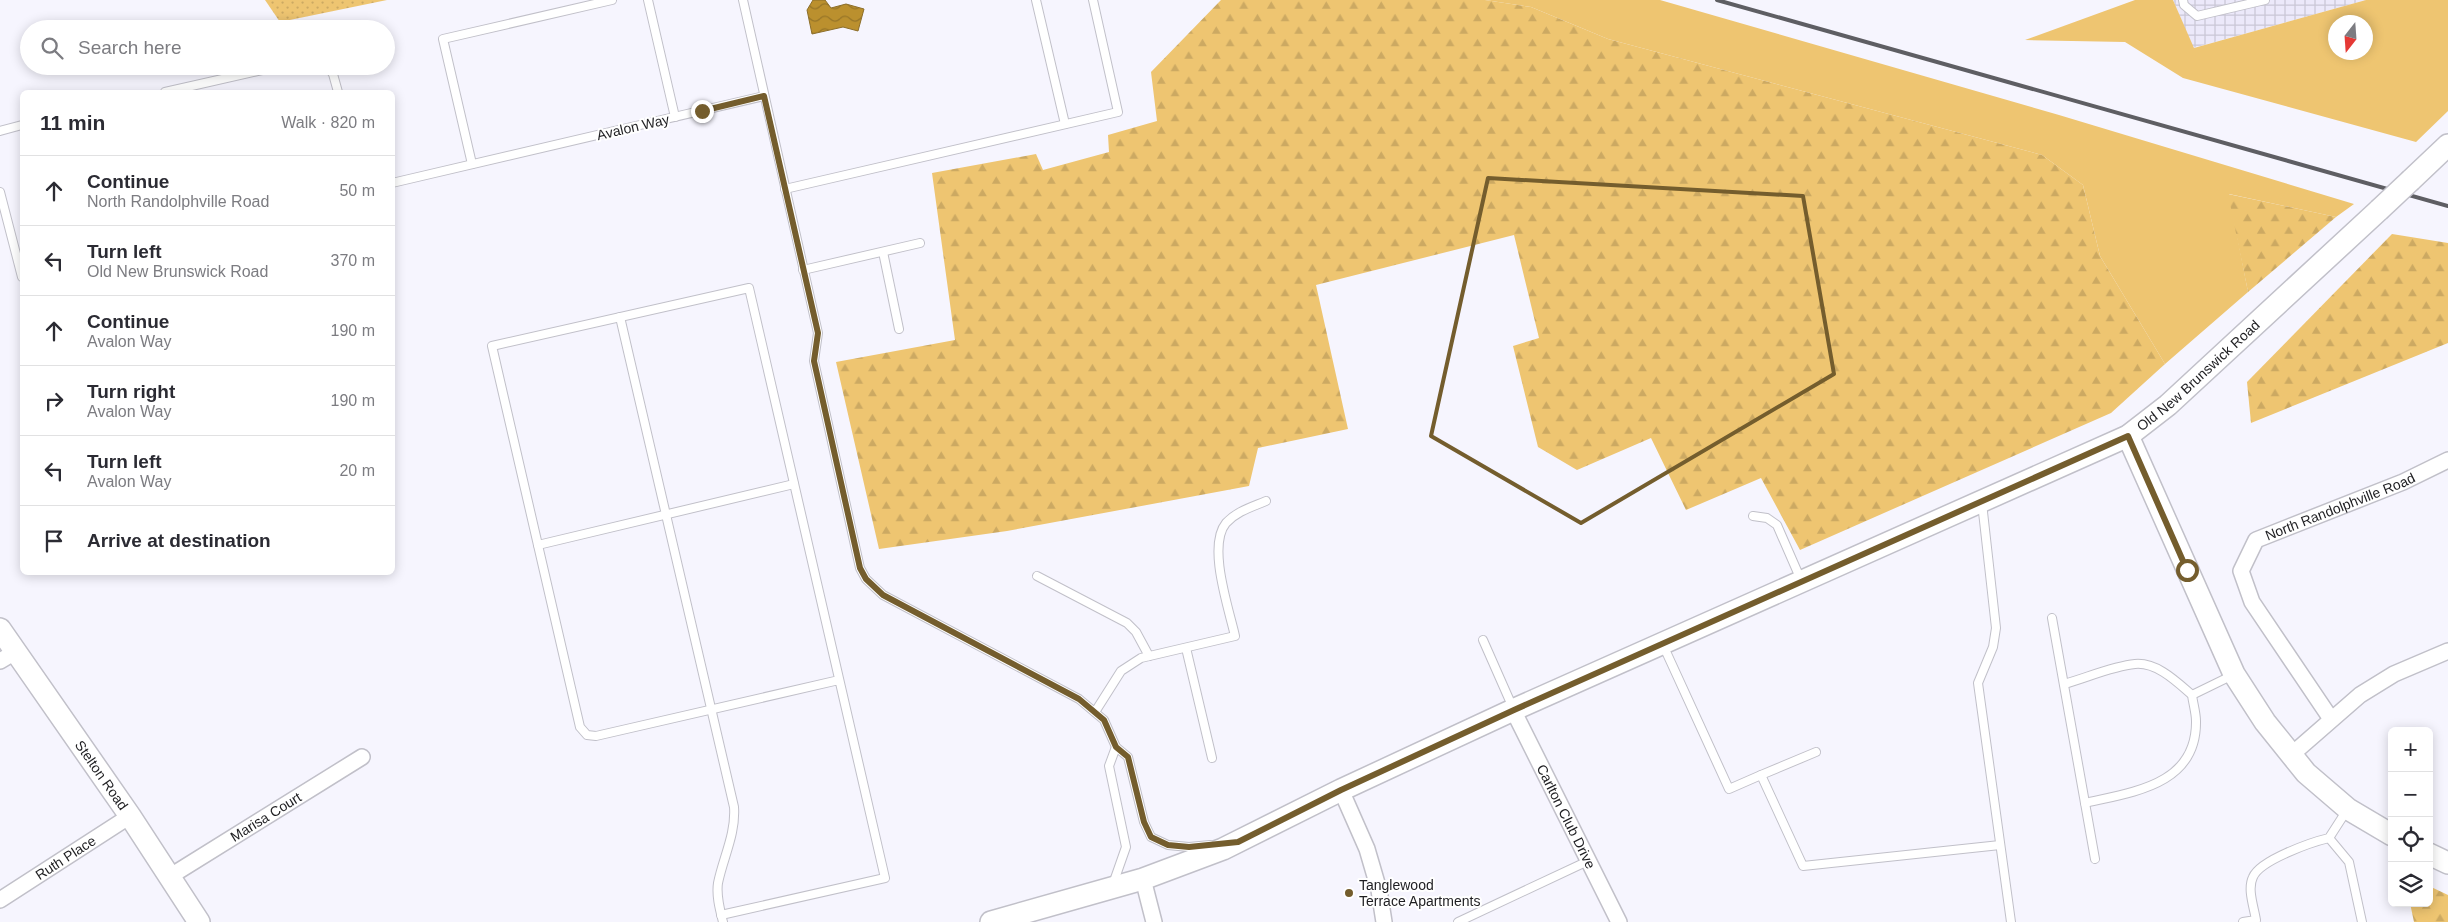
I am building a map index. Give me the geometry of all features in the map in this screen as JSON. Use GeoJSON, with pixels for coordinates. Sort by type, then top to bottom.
{"type":"FeatureCollection","features":[{"type":"Feature","properties":{"kind":"main road","name":"Old New Brunswick Road"},"geometry":{"type":"LineString","coordinates":[[992,922],[1143,879],[1238,842],[1341,790],[1514,710],[2128,436],[2168,405],[2448,145]]}},
{"type":"Feature","properties":{"kind":"main road"},"geometry":{"type":"LineString","coordinates":[[2128,436],[2234,674],[2265,722],[2290,756],[2306,773],[2348,808],[2388,833]]}},
{"type":"Feature","properties":{"kind":"main road","name":"Stelton Road"},"geometry":{"type":"LineString","coordinates":[[0,629],[7,656],[130,816],[199,922]]}},
{"type":"Feature","properties":{"kind":"main road"},"geometry":{"type":"LineString","coordinates":[[2433,856],[2448,863]]}},
{"type":"Feature","properties":{"kind":"street","name":"North Randolphville Road"},"geometry":{"type":"LineString","coordinates":[[2331,719],[2252,602],[2241,571],[2256,540],[2403,482],[2448,460]]}},
{"type":"Feature","properties":{"kind":"street"},"geometry":{"type":"LineString","coordinates":[[2290,756],[2360,695],[2394,674],[2448,651]]}},
{"type":"Feature","properties":{"kind":"street","name":"Carlton Club Drive"},"geometry":{"type":"LineString","coordinates":[[1514,710],[1618,922]]}},
{"type":"Feature","properties":{"kind":"street","name":"Marisa Court"},"geometry":{"type":"LineString","coordinates":[[169,877],[362,758]]}},
{"type":"Feature","properties":{"kind":"street"},"geometry":{"type":"LineString","coordinates":[[1341,790],[1367,849],[1384,922]]}},
{"type":"Feature","properties":{"kind":"street","name":"Ruth Place"},"geometry":{"type":"LineString","coordinates":[[0,900],[130,816]]}},
{"type":"Feature","properties":{"kind":"street"},"geometry":{"type":"LineString","coordinates":[[1143,879],[1154,922]]}},
{"type":"Feature","properties":{"kind":"lane"},"geometry":{"type":"LineString","coordinates":[[472,164],[443,39],[612,0]]}},
{"type":"Feature","properties":{"kind":"lane"},"geometry":{"type":"LineString","coordinates":[[648,0],[675,117]]}},
{"type":"Feature","properties":{"kind":"lane"},"geometry":{"type":"LineString","coordinates":[[743,0],[818,333],[814,361],[860,568],[866,579],[883,595],[1079,699],[1104,720],[1116,747],[1128,757],[1144,822],[1151,837],[1168,845],[1189,847],[1238,842]]}},
{"type":"Feature","properties":{"kind":"lane"},"geometry":{"type":"LineString","coordinates":[[1036,0],[1065,124]]}},
{"type":"Feature","properties":{"kind":"lane"},"geometry":{"type":"LineString","coordinates":[[785,189],[1118,112],[1093,0]]}},
{"type":"Feature","properties":{"kind":"lane"},"geometry":{"type":"LineString","coordinates":[[2183,0],[2184,6],[2197,16],[2265,0]]}},
{"type":"Feature","properties":{"kind":"lane"},"geometry":{"type":"LineString","coordinates":[[174,90],[240,75]]}},
{"type":"Feature","properties":{"kind":"lane"},"geometry":{"type":"LineString","coordinates":[[333,75],[337,90]]}},
{"type":"Feature","properties":{"kind":"lane","name":"Avalon Way"},"geometry":{"type":"LineString","coordinates":[[395,182],[764,96]]}},
{"type":"Feature","properties":{"kind":"lane"},"geometry":{"type":"LineString","coordinates":[[0,131],[20,126]]}},
{"type":"Feature","properties":{"kind":"lane"},"geometry":{"type":"LineString","coordinates":[[0,192],[3,213],[20,270]]}},
{"type":"Feature","properties":{"kind":"lane"},"geometry":{"type":"LineString","coordinates":[[803,270],[920,243]]}},
{"type":"Feature","properties":{"kind":"lane"},"geometry":{"type":"LineString","coordinates":[[883,252],[898,329]]}},
{"type":"Feature","properties":{"kind":"lane"},"geometry":{"type":"LineString","coordinates":[[620,317],[711,709],[734,817],[718,885],[722,918],[885,878],[749,288],[620,317],[492,346],[580,727],[587,735],[596,736],[711,709],[839,680]]}},
{"type":"Feature","properties":{"kind":"lane"},"geometry":{"type":"LineString","coordinates":[[538,545],[794,484]]}},
{"type":"Feature","properties":{"kind":"lane"},"geometry":{"type":"LineString","coordinates":[[1095,712],[1121,671],[1141,658],[1235,636],[1219,567],[1218,543],[1220,533],[1226,524],[1243,510],[1266,501]]}},
{"type":"Feature","properties":{"kind":"lane"},"geometry":{"type":"LineString","coordinates":[[1981,501],[1996,628],[1993,647],[1978,684],[2011,922]]}},
{"type":"Feature","properties":{"kind":"lane"},"geometry":{"type":"LineString","coordinates":[[1753,516],[1768,518],[1777,525],[1802,582]]}},
{"type":"Feature","properties":{"kind":"lane"},"geometry":{"type":"LineString","coordinates":[[1037,576],[1127,623],[1136,632],[1149,656]]}},
{"type":"Feature","properties":{"kind":"lane"},"geometry":{"type":"LineString","coordinates":[[2052,618],[2094,859]]}},
{"type":"Feature","properties":{"kind":"lane"},"geometry":{"type":"LineString","coordinates":[[1482,640],[1514,710]]}},
{"type":"Feature","properties":{"kind":"lane"},"geometry":{"type":"LineString","coordinates":[[1663,644],[1729,789],[1816,752]]}},
{"type":"Feature","properties":{"kind":"lane"},"geometry":{"type":"LineString","coordinates":[[1186,648],[1212,758]]}},
{"type":"Feature","properties":{"kind":"lane"},"geometry":{"type":"LineString","coordinates":[[2064,684],[2136,664],[2156,668],[2173,678],[2192,695],[2196,721],[2193,748],[2183,764],[2166,779],[2134,792],[2085,803]]}},
{"type":"Feature","properties":{"kind":"lane"},"geometry":{"type":"LineString","coordinates":[[2192,695],[2234,674]]}},
{"type":"Feature","properties":{"kind":"lane"},"geometry":{"type":"LineString","coordinates":[[1111,888],[1120,868],[1126,847],[1108,766],[1116,747]]}},
{"type":"Feature","properties":{"kind":"lane"},"geometry":{"type":"LineString","coordinates":[[1761,775],[1803,866],[2000,845]]}},
{"type":"Feature","properties":{"kind":"lane"},"geometry":{"type":"LineString","coordinates":[[2243,922],[2256,920],[2251,889],[2253,876],[2261,867],[2309,843],[2329,838],[2348,808]]}},
{"type":"Feature","properties":{"kind":"lane"},"geometry":{"type":"LineString","coordinates":[[2329,838],[2349,862],[2362,922]]}},
{"type":"Feature","properties":{"kind":"lane"},"geometry":{"type":"LineString","coordinates":[[1458,922],[1588,861]]}},
{"type":"Feature","properties":{"kind":"highlighted area"},"geometry":{"type":"Polygon","coordinates":[[[1488,178],[1803,196],[1834,374],[1581,523],[1431,436],[1488,178]]]}},
{"type":"Feature","properties":{"kind":"shaded area"},"geometry":{"type":"Polygon","coordinates":[[[2173,0],[2366,0],[2193,48],[2173,0]]]}},
{"type":"Feature","properties":{"kind":"green space"},"geometry":{"type":"Polygon","coordinates":[[[265,0],[387,0],[290,20],[279,20],[265,0]]]}},
{"type":"Feature","properties":{"kind":"green space"},"geometry":{"type":"Polygon","coordinates":[[[1221,0],[1485,0],[1531,7],[1608,39],[2042,155],[2083,185],[2100,256],[2165,364],[2111,413],[1800,550],[1761,478],[1686,510],[1651,438],[1577,470],[1538,447],[1513,346],[1539,338],[1514,235],[1316,285],[1348,429],[1258,448],[1249,486],[1007,531],[879,549],[836,362],[955,340],[932,173],[1036,154],[1043,170],[1109,152],[1108,135],[1157,121],[1151,72],[1221,0]]]}},
{"type":"Feature","properties":{"kind":"green space"},"geometry":{"type":"Polygon","coordinates":[[[1485,0],[1660,0],[2059,115],[2354,204],[2336,217],[2229,194],[2248,292],[2165,364],[2100,256],[2083,185],[2042,155],[1608,39],[1531,7],[1485,0]]]}},
{"type":"Feature","properties":{"kind":"green space"},"geometry":{"type":"Polygon","coordinates":[[[2135,0],[2173,0],[2194,48],[2366,0],[2448,0],[2448,111],[2416,142],[2183,78],[2125,42],[2025,40],[2135,0]]]}},
{"type":"Feature","properties":{"kind":"green space"},"geometry":{"type":"Polygon","coordinates":[[[2228,194],[2336,217],[2248,292],[2228,194]]]}},
{"type":"Feature","properties":{"kind":"green space"},"geometry":{"type":"Polygon","coordinates":[[[2392,234],[2448,243],[2448,343],[2251,423],[2247,382],[2392,234]]]}},
{"type":"Feature","properties":{"kind":"green space"},"geometry":{"type":"Polygon","coordinates":[[[2433,888],[2448,895],[2448,922],[2414,922],[2411,907],[2433,907],[2433,888]]]}},
{"type":"Feature","properties":{"kind":"water"},"geometry":{"type":"Polygon","coordinates":[[[813,0],[825,0],[831,8],[846,4],[864,9],[858,31],[843,27],[812,34],[807,10],[813,0]]]}},
{"type":"Feature","properties":{"kind":"railway"},"geometry":{"type":"LineString","coordinates":[[1717,0],[2448,206]]}},
{"type":"Feature","properties":{"kind":"place","name":"Tanglewood Terrace Apartments"},"geometry":{"type":"Point","coordinates":[1349,893]}},
{"type":"Feature","properties":{"kind":"route"},"geometry":{"type":"LineString","coordinates":[[702,111],[764,96],[818,333],[814,361],[860,568],[866,579],[883,595],[1079,699],[1104,720],[1116,747],[1128,757],[1134,775],[1144,822],[1151,837],[1168,845],[1189,847],[1238,842],[1341,790],[1514,710],[2128,436],[2187,570]]}}]}
